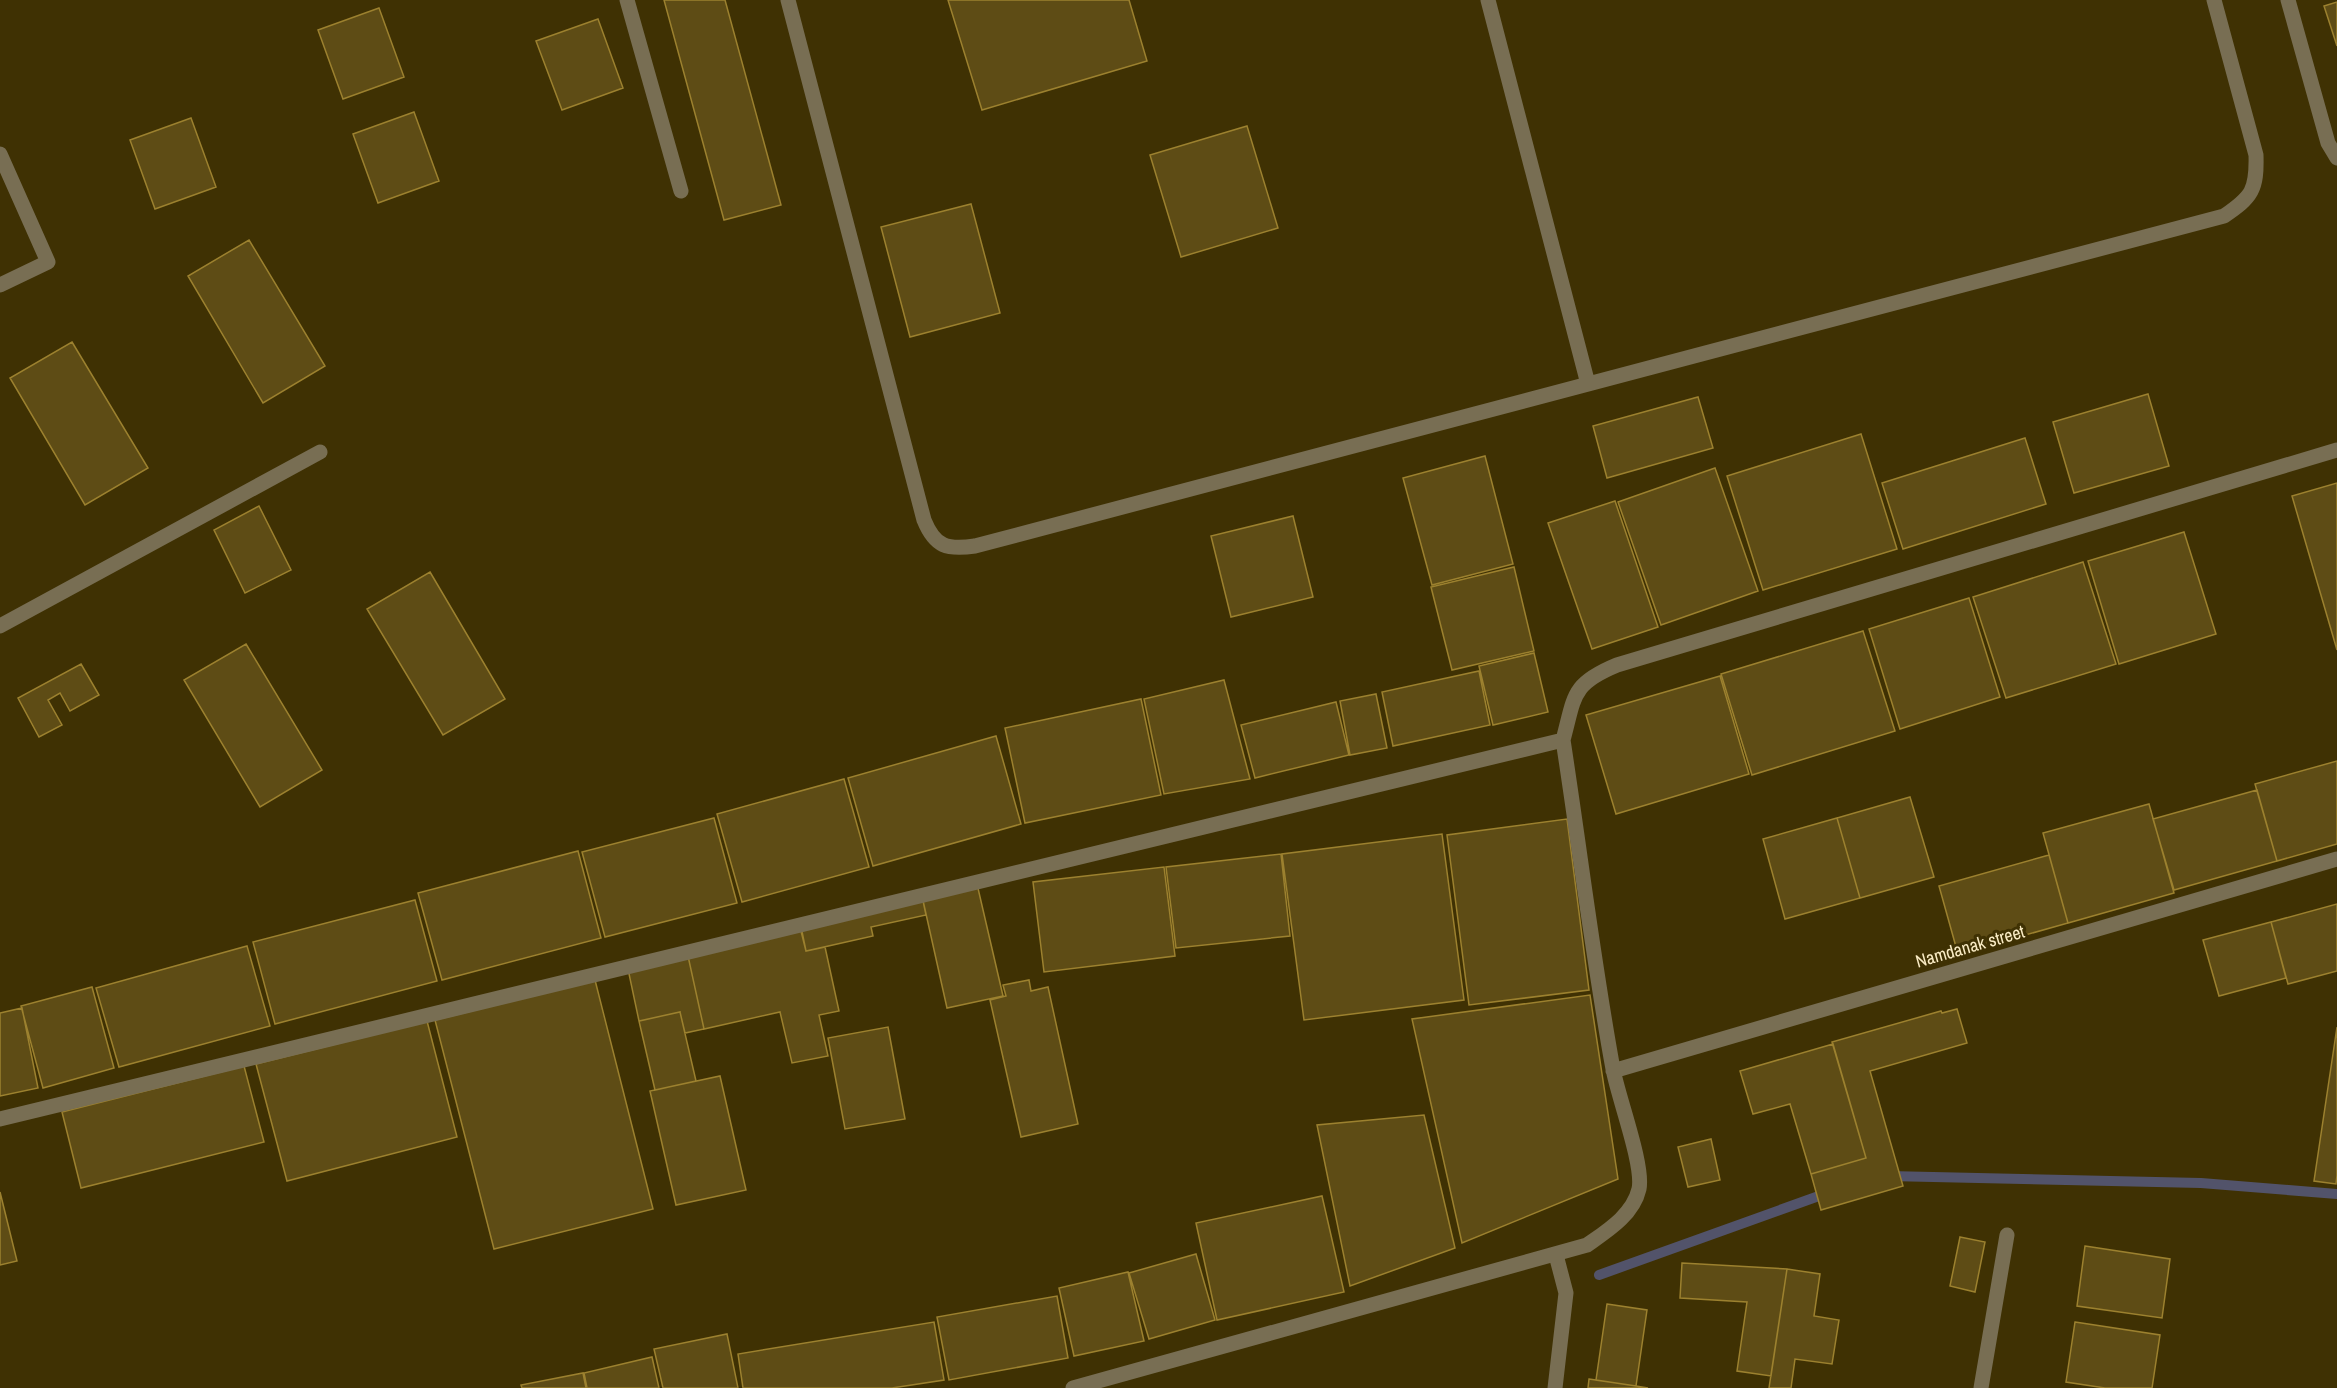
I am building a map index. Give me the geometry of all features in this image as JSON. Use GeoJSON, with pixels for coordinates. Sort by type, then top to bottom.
{"type":"FeatureCollection","features":[{"type":"Feature","properties":{"kind":"street"},"geometry":{"type":"LineString","coordinates":[[627,0],[681,191]]}},
{"type":"Feature","properties":{"kind":"street"},"geometry":{"type":"LineString","coordinates":[[788,0],[924,520],[931,535],[942,545],[957,549],[2224,216],[2245,201],[2257,179],[2256,155],[2214,0]]}},
{"type":"Feature","properties":{"kind":"street"},"geometry":{"type":"LineString","coordinates":[[1488,0],[1588,384]]}},
{"type":"Feature","properties":{"kind":"street"},"geometry":{"type":"LineString","coordinates":[[2288,0],[2328,142],[2337,158]]}},
{"type":"Feature","properties":{"kind":"street"},"geometry":{"type":"LineString","coordinates":[[0,154],[48,262],[0,285]]}},
{"type":"Feature","properties":{"kind":"street"},"geometry":{"type":"LineString","coordinates":[[1073,1388],[1587,1245],[1614,1226],[1631,1206],[1639,1189],[1638,1168],[1613,1071],[1563,740],[1577,691],[1594,675],[1617,665],[2337,450]]}},
{"type":"Feature","properties":{"kind":"street"},"geometry":{"type":"LineString","coordinates":[[0,626],[320,452]]}},
{"type":"Feature","properties":{"kind":"street"},"geometry":{"type":"LineString","coordinates":[[0,1119],[1563,740]]}},
{"type":"Feature","properties":{"kind":"street","name":"Namdanak street"},"geometry":{"type":"LineString","coordinates":[[1613,1071],[2337,859]]}},
{"type":"Feature","properties":{"kind":"street"},"geometry":{"type":"LineString","coordinates":[[1982,1388],[2007,1235]]}},
{"type":"Feature","properties":{"kind":"street"},"geometry":{"type":"LineString","coordinates":[[1555,1388],[1566,1293],[1556,1255]]}},
{"type":"Feature","properties":{"kind":"building"},"geometry":{"type":"Polygon","coordinates":[[[664,0],[725,0],[781,205],[724,220],[664,0]]]}},
{"type":"Feature","properties":{"kind":"building"},"geometry":{"type":"Polygon","coordinates":[[[948,0],[1129,0],[1147,61],[982,110],[948,0]]]}},
{"type":"Feature","properties":{"kind":"building"},"geometry":{"type":"Polygon","coordinates":[[[2337,2],[2337,46],[2324,6],[2337,2]]]}},
{"type":"Feature","properties":{"kind":"building"},"geometry":{"type":"Polygon","coordinates":[[[379,8],[404,77],[343,99],[318,30],[379,8]]]}},
{"type":"Feature","properties":{"kind":"building"},"geometry":{"type":"Polygon","coordinates":[[[598,19],[623,88],[562,110],[536,41],[598,19]]]}},
{"type":"Feature","properties":{"kind":"building"},"geometry":{"type":"Polygon","coordinates":[[[414,112],[439,181],[378,203],[353,134],[414,112]]]}},
{"type":"Feature","properties":{"kind":"building"},"geometry":{"type":"Polygon","coordinates":[[[191,118],[216,187],[155,209],[130,140],[191,118]]]}},
{"type":"Feature","properties":{"kind":"building"},"geometry":{"type":"Polygon","coordinates":[[[1247,126],[1278,228],[1181,257],[1150,155],[1247,126]]]}},
{"type":"Feature","properties":{"kind":"building"},"geometry":{"type":"Polygon","coordinates":[[[971,204],[1000,313],[910,337],[881,227],[971,204]]]}},
{"type":"Feature","properties":{"kind":"building"},"geometry":{"type":"Polygon","coordinates":[[[249,240],[325,366],[263,403],[188,276],[249,240]]]}},
{"type":"Feature","properties":{"kind":"building"},"geometry":{"type":"Polygon","coordinates":[[[72,342],[148,468],[85,505],[10,378],[72,342]]]}},
{"type":"Feature","properties":{"kind":"building"},"geometry":{"type":"Polygon","coordinates":[[[2148,394],[2169,466],[2074,493],[2053,422],[2148,394]]]}},
{"type":"Feature","properties":{"kind":"building"},"geometry":{"type":"Polygon","coordinates":[[[1698,397],[1713,448],[1607,478],[1593,426],[1698,397]]]}},
{"type":"Feature","properties":{"kind":"building"},"geometry":{"type":"Polygon","coordinates":[[[1861,434],[1897,549],[1763,590],[1727,476],[1861,434]]]}},
{"type":"Feature","properties":{"kind":"building"},"geometry":{"type":"Polygon","coordinates":[[[2025,438],[2046,504],[1903,549],[1882,483],[2025,438]]]}},
{"type":"Feature","properties":{"kind":"building"},"geometry":{"type":"Polygon","coordinates":[[[1485,456],[1513,564],[1432,585],[1403,478],[1485,456]]]}},
{"type":"Feature","properties":{"kind":"building"},"geometry":{"type":"Polygon","coordinates":[[[1715,468],[1758,591],[1661,625],[1618,502],[1715,468]]]}},
{"type":"Feature","properties":{"kind":"building"},"geometry":{"type":"Polygon","coordinates":[[[2337,483],[2337,650],[2292,496],[2337,483]]]}},
{"type":"Feature","properties":{"kind":"building"},"geometry":{"type":"Polygon","coordinates":[[[1615,501],[1658,627],[1592,649],[1548,523],[1615,501]]]}},
{"type":"Feature","properties":{"kind":"building"},"geometry":{"type":"Polygon","coordinates":[[[259,506],[291,570],[245,593],[214,530],[259,506]]]}},
{"type":"Feature","properties":{"kind":"building"},"geometry":{"type":"Polygon","coordinates":[[[1293,516],[1313,597],[1231,617],[1211,536],[1293,516]]]}},
{"type":"Feature","properties":{"kind":"building"},"geometry":{"type":"Polygon","coordinates":[[[2184,532],[2216,634],[2119,664],[2088,561],[2184,532]]]}},
{"type":"Feature","properties":{"kind":"building"},"geometry":{"type":"Polygon","coordinates":[[[2083,562],[2116,664],[2006,698],[1973,597],[2083,562]]]}},
{"type":"Feature","properties":{"kind":"building"},"geometry":{"type":"Polygon","coordinates":[[[1514,567],[1534,651],[1452,670],[1431,587],[1514,567]]]}},
{"type":"Feature","properties":{"kind":"building"},"geometry":{"type":"Polygon","coordinates":[[[430,572],[505,699],[443,735],[367,609],[430,572]]]}},
{"type":"Feature","properties":{"kind":"building"},"geometry":{"type":"Polygon","coordinates":[[[1969,598],[2000,697],[1900,729],[1869,629],[1969,598]]]}},
{"type":"Feature","properties":{"kind":"building"},"geometry":{"type":"Polygon","coordinates":[[[1863,631],[1895,731],[1752,775],[1721,674],[1863,631]]]}},
{"type":"Feature","properties":{"kind":"building"},"geometry":{"type":"Polygon","coordinates":[[[246,644],[322,770],[260,807],[184,680],[246,644]]]}},
{"type":"Feature","properties":{"kind":"building"},"geometry":{"type":"Polygon","coordinates":[[[1534,653],[1548,712],[1493,725],[1479,666],[1534,653]]]}},
{"type":"Feature","properties":{"kind":"building"},"geometry":{"type":"Polygon","coordinates":[[[81,664],[99,695],[70,711],[60,693],[48,700],[62,725],[39,737],[18,698],[81,664]]]}},
{"type":"Feature","properties":{"kind":"building"},"geometry":{"type":"Polygon","coordinates":[[[1479,671],[1490,725],[1393,746],[1382,692],[1479,671]]]}},
{"type":"Feature","properties":{"kind":"building"},"geometry":{"type":"Polygon","coordinates":[[[1720,676],[1749,774],[1616,814],[1586,715],[1720,676]]]}},
{"type":"Feature","properties":{"kind":"building"},"geometry":{"type":"Polygon","coordinates":[[[1224,680],[1250,779],[1164,794],[1144,699],[1224,680]]]}},
{"type":"Feature","properties":{"kind":"building"},"geometry":{"type":"Polygon","coordinates":[[[1376,694],[1387,748],[1350,755],[1340,701],[1376,694]]]}},
{"type":"Feature","properties":{"kind":"building"},"geometry":{"type":"Polygon","coordinates":[[[1141,699],[1161,795],[1025,823],[1005,728],[1141,699]]]}},
{"type":"Feature","properties":{"kind":"building"},"geometry":{"type":"Polygon","coordinates":[[[1336,702],[1349,755],[1255,778],[1241,725],[1336,702]]]}},
{"type":"Feature","properties":{"kind":"building"},"geometry":{"type":"Polygon","coordinates":[[[996,736],[1021,824],[873,866],[848,778],[996,736]]]}},
{"type":"Feature","properties":{"kind":"building"},"geometry":{"type":"Polygon","coordinates":[[[2337,761],[2337,844],[2277,861],[2255,784],[2337,761]]]}},
{"type":"Feature","properties":{"kind":"building"},"geometry":{"type":"Polygon","coordinates":[[[844,779],[869,867],[742,902],[717,814],[844,779]]]}},
{"type":"Feature","properties":{"kind":"building"},"geometry":{"type":"Polygon","coordinates":[[[2257,790],[2277,861],[2174,890],[2153,819],[2257,790]]]}},
{"type":"Feature","properties":{"kind":"building"},"geometry":{"type":"Polygon","coordinates":[[[1910,797],[1934,877],[1860,898],[1837,818],[1910,797]]]}},
{"type":"Feature","properties":{"kind":"building"},"geometry":{"type":"Polygon","coordinates":[[[2149,804],[2174,893],[2068,923],[2043,833],[2149,804]]]}},
{"type":"Feature","properties":{"kind":"building"},"geometry":{"type":"Polygon","coordinates":[[[714,818],[737,903],[605,937],[582,852],[714,818]]]}},
{"type":"Feature","properties":{"kind":"building"},"geometry":{"type":"Polygon","coordinates":[[[1837,818],[1860,898],[1785,919],[1763,839],[1837,818]]]}},
{"type":"Feature","properties":{"kind":"building"},"geometry":{"type":"Polygon","coordinates":[[[1567,819],[1589,990],[1469,1005],[1447,835],[1567,819]]]}},
{"type":"Feature","properties":{"kind":"building"},"geometry":{"type":"Polygon","coordinates":[[[1442,834],[1464,1000],[1304,1020],[1282,854],[1442,834]]]}},
{"type":"Feature","properties":{"kind":"building"},"geometry":{"type":"Polygon","coordinates":[[[578,851],[601,938],[442,980],[418,893],[578,851]]]}},
{"type":"Feature","properties":{"kind":"building"},"geometry":{"type":"Polygon","coordinates":[[[1281,854],[1290,936],[1176,948],[1166,867],[1281,854]]]}},
{"type":"Feature","properties":{"kind":"building"},"geometry":{"type":"Polygon","coordinates":[[[2049,855],[2068,923],[1958,954],[1939,886],[2049,855]]]}},
{"type":"Feature","properties":{"kind":"building"},"geometry":{"type":"Polygon","coordinates":[[[1164,867],[1175,956],[1044,972],[1033,882],[1164,867]]]}},
{"type":"Feature","properties":{"kind":"building"},"geometry":{"type":"Polygon","coordinates":[[[977,884],[1003,996],[947,1008],[922,896],[977,884]]]}},
{"type":"Feature","properties":{"kind":"building"},"geometry":{"type":"Polygon","coordinates":[[[922,896],[926,915],[871,927],[873,936],[806,951],[800,922],[922,896]]]}},
{"type":"Feature","properties":{"kind":"building"},"geometry":{"type":"Polygon","coordinates":[[[415,900],[437,981],[275,1024],[253,942],[415,900]]]}},
{"type":"Feature","properties":{"kind":"building"},"geometry":{"type":"Polygon","coordinates":[[[2337,904],[2337,971],[2288,984],[2271,922],[2337,904]]]}},
{"type":"Feature","properties":{"kind":"building"},"geometry":{"type":"Polygon","coordinates":[[[2271,922],[2286,978],[2219,996],[2203,940],[2271,922]]]}},
{"type":"Feature","properties":{"kind":"building"},"geometry":{"type":"Polygon","coordinates":[[[801,931],[806,951],[825,947],[839,1011],[819,1015],[828,1056],[792,1063],[780,1012],[704,1029],[688,956],[801,931]]]}},
{"type":"Feature","properties":{"kind":"building"},"geometry":{"type":"Polygon","coordinates":[[[247,946],[270,1026],[119,1067],[96,988],[247,946]]]}},
{"type":"Feature","properties":{"kind":"building"},"geometry":{"type":"Polygon","coordinates":[[[688,956],[704,1029],[685,1033],[680,1012],[639,1021],[628,969],[688,956]]]}},
{"type":"Feature","properties":{"kind":"building"},"geometry":{"type":"Polygon","coordinates":[[[595,980],[653,1209],[494,1249],[435,1020],[595,980]]]}},
{"type":"Feature","properties":{"kind":"building"},"geometry":{"type":"Polygon","coordinates":[[[1029,980],[1031,991],[1048,987],[1078,1124],[1021,1137],[990,1000],[1006,996],[1003,985],[1029,980]]]}},
{"type":"Feature","properties":{"kind":"building"},"geometry":{"type":"Polygon","coordinates":[[[92,987],[114,1068],[43,1088],[21,1006],[92,987]]]}},
{"type":"Feature","properties":{"kind":"building"},"geometry":{"type":"Polygon","coordinates":[[[1590,995],[1618,1179],[1462,1243],[1412,1019],[1590,995]]]}},
{"type":"Feature","properties":{"kind":"building"},"geometry":{"type":"Polygon","coordinates":[[[22,1008],[38,1088],[0,1096],[0,1013],[22,1008]]]}},
{"type":"Feature","properties":{"kind":"building"},"geometry":{"type":"Polygon","coordinates":[[[1957,1009],[1967,1043],[1870,1071],[1903,1186],[1821,1210],[1811,1174],[1866,1158],[1832,1042],[1941,1011],[1942,1013],[1957,1009]]]}},
{"type":"Feature","properties":{"kind":"building"},"geometry":{"type":"Polygon","coordinates":[[[680,1012],[696,1081],[655,1090],[639,1021],[680,1012]]]}},
{"type":"Feature","properties":{"kind":"building"},"geometry":{"type":"Polygon","coordinates":[[[427,1021],[457,1137],[287,1181],[256,1064],[427,1021]]]}},
{"type":"Feature","properties":{"kind":"building"},"geometry":{"type":"Polygon","coordinates":[[[888,1027],[905,1119],[845,1129],[828,1038],[888,1027]]]}},
{"type":"Feature","properties":{"kind":"building"},"geometry":{"type":"Polygon","coordinates":[[[2337,1027],[2337,1175],[2336,1184],[2314,1181],[2337,1027]]]}},
{"type":"Feature","properties":{"kind":"building"},"geometry":{"type":"Polygon","coordinates":[[[1833,1044],[1866,1158],[1811,1174],[1790,1104],[1753,1114],[1740,1071],[1833,1044]]]}},
{"type":"Feature","properties":{"kind":"building"},"geometry":{"type":"Polygon","coordinates":[[[244,1066],[264,1142],[81,1188],[62,1112],[244,1066]]]}},
{"type":"Feature","properties":{"kind":"building"},"geometry":{"type":"Polygon","coordinates":[[[720,1076],[746,1190],[676,1205],[650,1091],[720,1076]]]}},
{"type":"Feature","properties":{"kind":"building"},"geometry":{"type":"Polygon","coordinates":[[[1424,1115],[1455,1248],[1350,1286],[1317,1125],[1424,1115]]]}},
{"type":"Feature","properties":{"kind":"building"},"geometry":{"type":"Polygon","coordinates":[[[1711,1139],[1720,1180],[1688,1187],[1678,1147],[1711,1139]]]}},
{"type":"Feature","properties":{"kind":"building"},"geometry":{"type":"Polygon","coordinates":[[[0,1192],[17,1261],[0,1265],[0,1192]]]}},
{"type":"Feature","properties":{"kind":"building"},"geometry":{"type":"Polygon","coordinates":[[[1322,1196],[1344,1292],[1217,1320],[1196,1223],[1322,1196]]]}},
{"type":"Feature","properties":{"kind":"building"},"geometry":{"type":"Polygon","coordinates":[[[1960,1237],[1985,1242],[1975,1292],[1950,1286],[1960,1237]]]}},
{"type":"Feature","properties":{"kind":"building"},"geometry":{"type":"Polygon","coordinates":[[[2085,1246],[2170,1259],[2162,1318],[2077,1306],[2085,1246]]]}},
{"type":"Feature","properties":{"kind":"building"},"geometry":{"type":"Polygon","coordinates":[[[1196,1254],[1215,1320],[1149,1339],[1129,1273],[1196,1254]]]}},
{"type":"Feature","properties":{"kind":"building"},"geometry":{"type":"Polygon","coordinates":[[[1682,1263],[1787,1269],[1771,1376],[1737,1371],[1747,1302],[1680,1298],[1682,1263]]]}},
{"type":"Feature","properties":{"kind":"building"},"geometry":{"type":"Polygon","coordinates":[[[1787,1269],[1820,1274],[1814,1316],[1839,1320],[1832,1364],[1795,1359],[1791,1388],[1769,1388],[1787,1269]]]}},
{"type":"Feature","properties":{"kind":"building"},"geometry":{"type":"Polygon","coordinates":[[[1128,1272],[1144,1341],[1074,1356],[1059,1288],[1128,1272]]]}},
{"type":"Feature","properties":{"kind":"building"},"geometry":{"type":"Polygon","coordinates":[[[1057,1296],[1068,1358],[949,1380],[937,1317],[1057,1296]]]}},
{"type":"Feature","properties":{"kind":"building"},"geometry":{"type":"Polygon","coordinates":[[[1607,1304],[1647,1310],[1636,1386],[1596,1380],[1607,1304]]]}},
{"type":"Feature","properties":{"kind":"building"},"geometry":{"type":"Polygon","coordinates":[[[934,1322],[944,1380],[892,1388],[743,1388],[738,1354],[934,1322]]]}},
{"type":"Feature","properties":{"kind":"building"},"geometry":{"type":"Polygon","coordinates":[[[2075,1322],[2160,1335],[2152,1388],[2105,1388],[2066,1382],[2075,1322]]]}},
{"type":"Feature","properties":{"kind":"building"},"geometry":{"type":"Polygon","coordinates":[[[727,1334],[738,1388],[663,1388],[654,1349],[727,1334]]]}},
{"type":"Feature","properties":{"kind":"building"},"geometry":{"type":"Polygon","coordinates":[[[652,1357],[659,1388],[587,1388],[584,1373],[652,1357]]]}},
{"type":"Feature","properties":{"kind":"building"},"geometry":{"type":"Polygon","coordinates":[[[583,1373],[586,1388],[522,1388],[521,1385],[583,1373]]]}},
{"type":"Feature","properties":{"kind":"building"},"geometry":{"type":"Polygon","coordinates":[[[1589,1379],[1636,1386],[1648,1388],[1588,1388],[1589,1379]]]}},
{"type":"Feature","properties":{"kind":"waterway"},"geometry":{"type":"LineString","coordinates":[[1888,1176],[2201,1183],[2337,1194]]}},
{"type":"Feature","properties":{"kind":"waterway"},"geometry":{"type":"LineString","coordinates":[[1599,1275],[1830,1192]]}}]}
